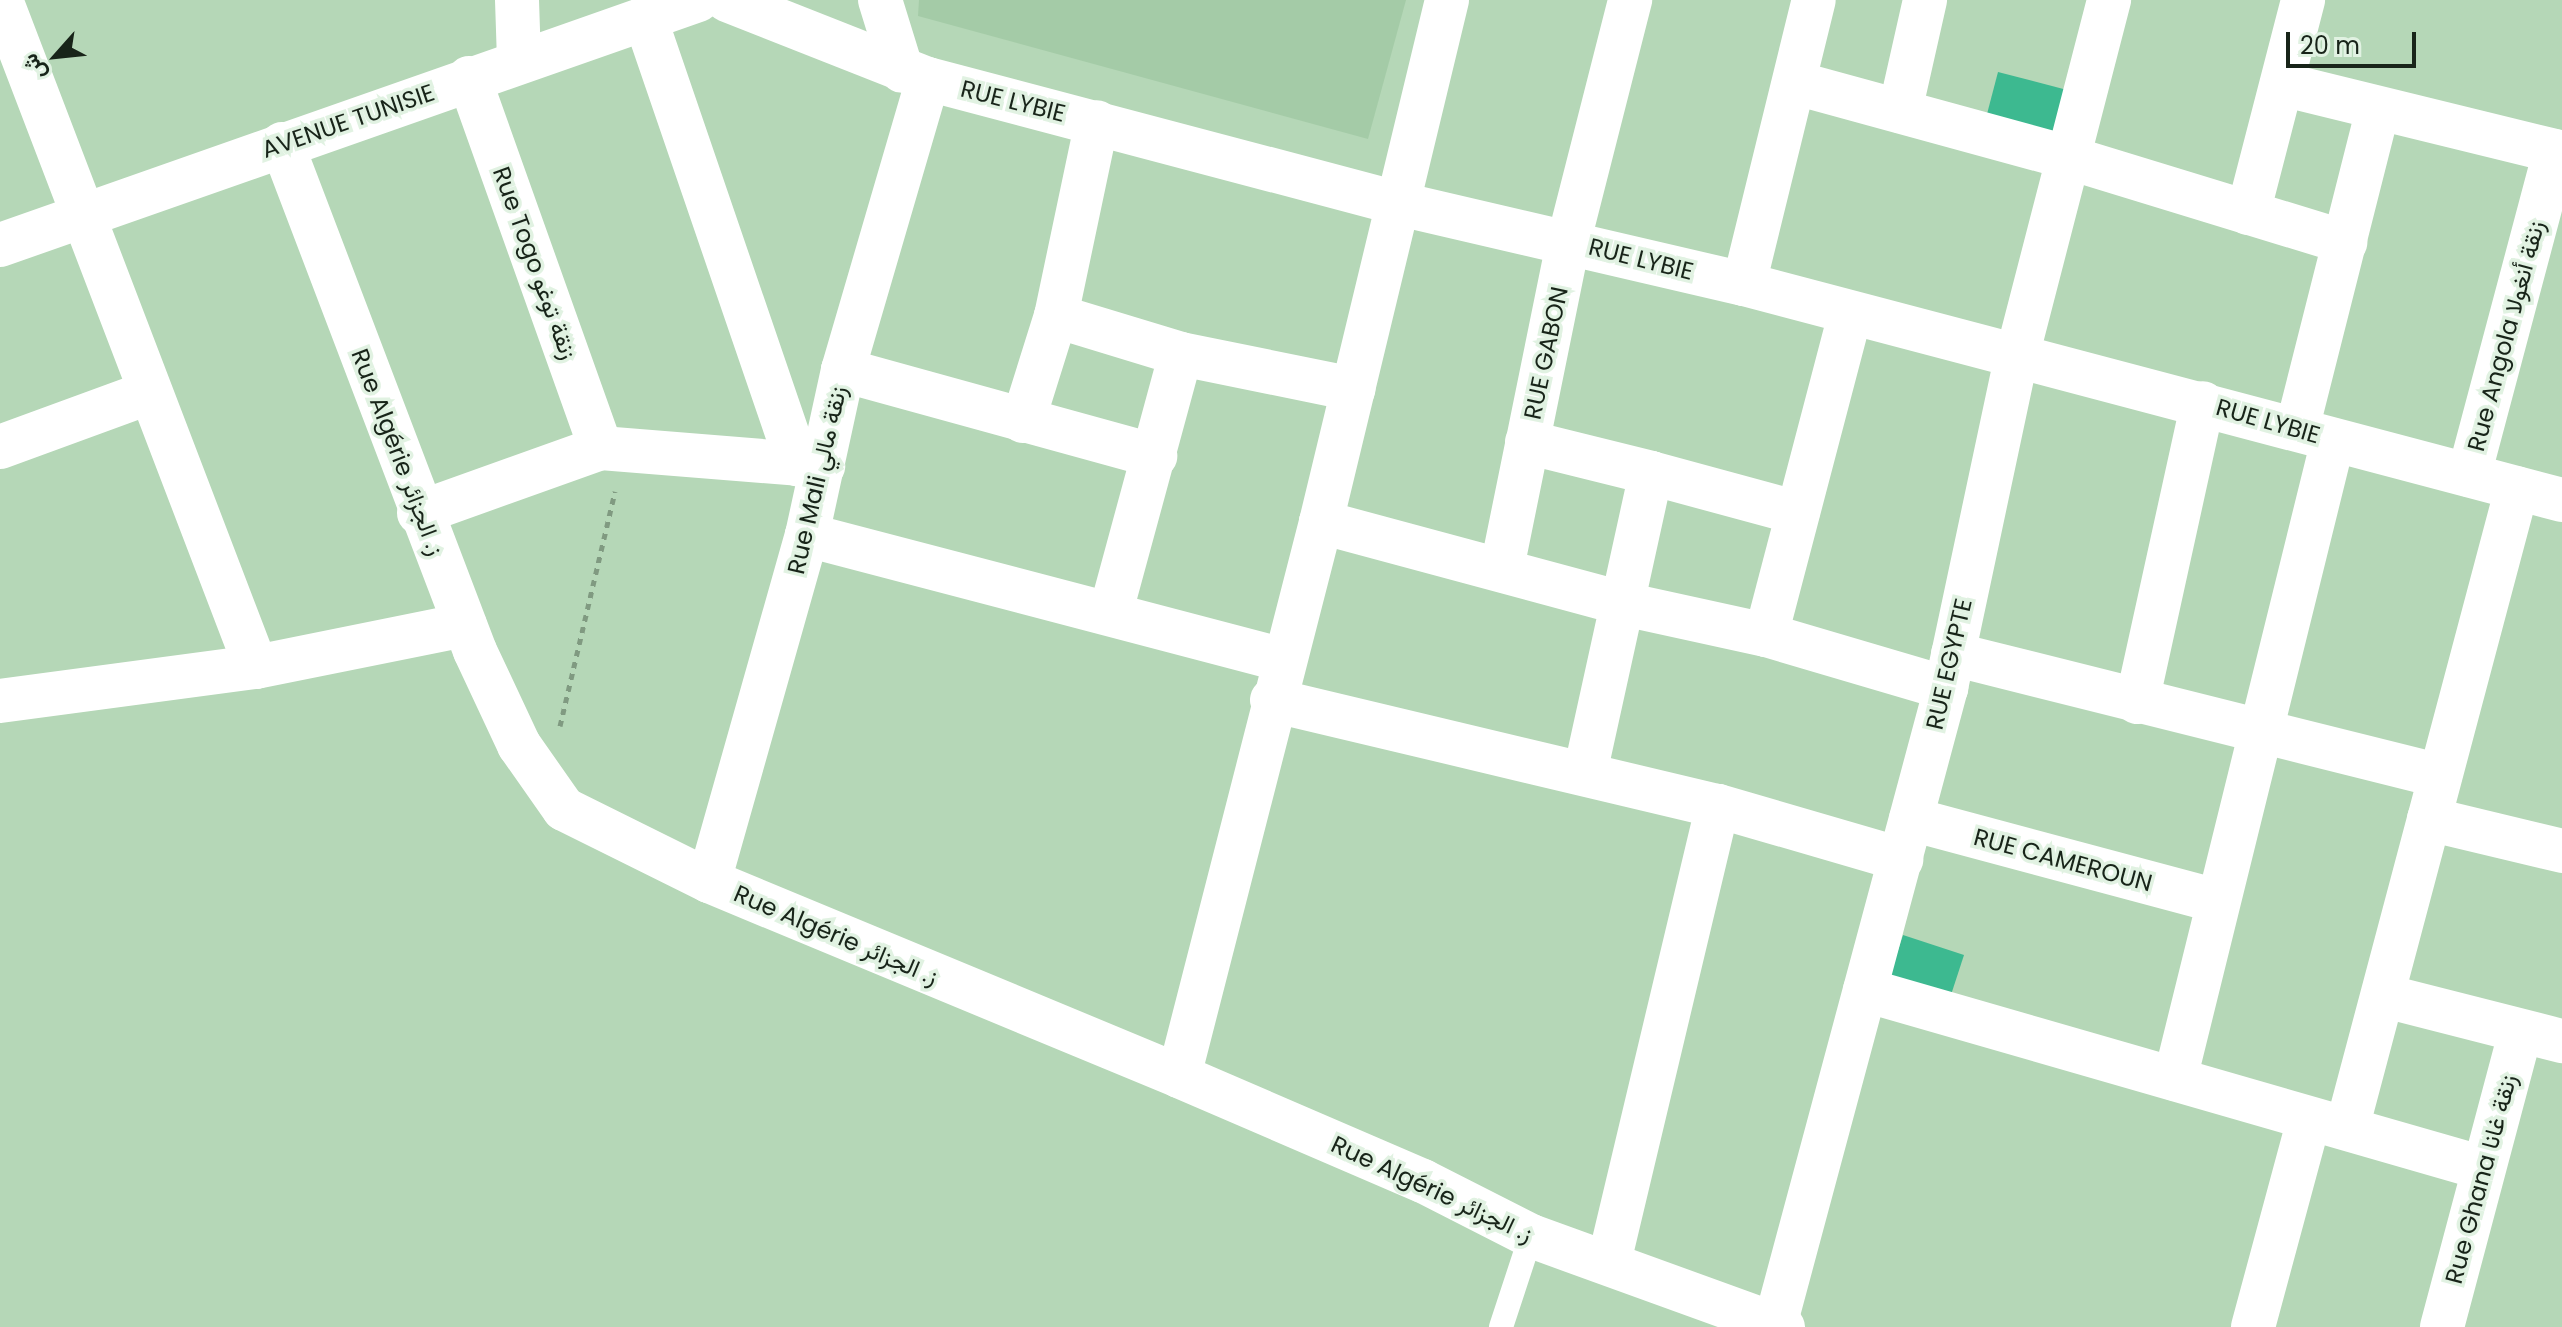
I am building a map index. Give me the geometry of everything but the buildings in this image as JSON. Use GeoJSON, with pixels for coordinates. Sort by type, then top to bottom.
{"type":"FeatureCollection","features":[{"type":"Feature","properties":{"kind":"street"},"geometry":{"type":"LineString","coordinates":[[1,0],[86,214],[150,392],[256,667]]}},
{"type":"Feature","properties":{"kind":"street"},"geometry":{"type":"LineString","coordinates":[[517,0],[519,59]]}},
{"type":"Feature","properties":{"kind":"street","name":"AVENUE TUNISIE"},"geometry":{"type":"LineString","coordinates":[[0,245],[519,59],[698,0]]}},
{"type":"Feature","properties":{"kind":"street","name":"RUE LYBIE"},"geometry":{"type":"LineString","coordinates":[[727,0],[915,75],[1400,204],[1569,240],[1744,284],[2016,360],[2203,403],[2562,500]]}},
{"type":"Feature","properties":{"kind":"street"},"geometry":{"type":"LineString","coordinates":[[880,0],[915,75]]}},
{"type":"Feature","properties":{"kind":"street"},"geometry":{"type":"LineString","coordinates":[[1179,1076],[1278,680],[1321,522],[1447,0]]}},
{"type":"Feature","properties":{"kind":"street","name":"RUE GABON"},"geometry":{"type":"LineString","coordinates":[[1502,568],[1569,240],[1630,0]]}},
{"type":"Feature","properties":{"kind":"street"},"geometry":{"type":"LineString","coordinates":[[1744,284],[1814,0]]}},
{"type":"Feature","properties":{"kind":"street"},"geometry":{"type":"LineString","coordinates":[[1900,111],[1925,0]]}},
{"type":"Feature","properties":{"kind":"street","name":"RUE EGYPTE"},"geometry":{"type":"LineString","coordinates":[[1779,1326],[1949,671],[2016,360],[2109,0]]}},
{"type":"Feature","properties":{"kind":"street"},"geometry":{"type":"LineString","coordinates":[[2248,213],[2303,0]]}},
{"type":"Feature","properties":{"kind":"street"},"geometry":{"type":"LineString","coordinates":[[419,513],[601,448],[810,465],[645,18]]}},
{"type":"Feature","properties":{"kind":"street","name":"Rue Mali زنقة مالي"},"geometry":{"type":"LineString","coordinates":[[709,881],[807,535],[810,465],[843,370],[915,75]]}},
{"type":"Feature","properties":{"kind":"street","name":"Rue Togo زنقة توغو"},"geometry":{"type":"LineString","coordinates":[[469,78],[601,448]]}},
{"type":"Feature","properties":{"kind":"street"},"geometry":{"type":"LineString","coordinates":[[1796,83],[2070,158],[2345,242]]}},
{"type":"Feature","properties":{"kind":"street"},"geometry":{"type":"LineString","coordinates":[[2282,84],[2558,152]]}},
{"type":"Feature","properties":{"kind":"street"},"geometry":{"type":"LineString","coordinates":[[2175,1079],[2216,901],[2260,735],[2315,434],[2345,242],[2378,110]]}},
{"type":"Feature","properties":{"kind":"street"},"geometry":{"type":"LineString","coordinates":[[1023,421],[1056,316],[1097,122]]}},
{"type":"Feature","properties":{"kind":"street","name":"Rue Algérie ز. الجزائر"},"geometry":{"type":"LineString","coordinates":[[282,144],[419,513],[465,625],[519,745],[545,788],[588,824],[709,881],[1423,1181],[1531,1236],[1779,1326]]}},
{"type":"Feature","properties":{"kind":"street","name":"Rue Angola زنقة أنغولا"},"geometry":{"type":"LineString","coordinates":[[2469,475],[2558,152]]}},
{"type":"Feature","properties":{"kind":"street"},"geometry":{"type":"LineString","coordinates":[[1766,635],[1850,315]]}},
{"type":"Feature","properties":{"kind":"street"},"geometry":{"type":"LineString","coordinates":[[1056,316],[1181,354],[1353,389]]}},
{"type":"Feature","properties":{"kind":"street"},"geometry":{"type":"LineString","coordinates":[[1111,611],[1181,354]]}},
{"type":"Feature","properties":{"kind":"street"},"geometry":{"type":"LineString","coordinates":[[843,370],[1155,456]]}},
{"type":"Feature","properties":{"kind":"street"},"geometry":{"type":"LineString","coordinates":[[0,447],[150,392]]}},
{"type":"Feature","properties":{"kind":"street"},"geometry":{"type":"LineString","coordinates":[[2137,702],[2203,403]]}},
{"type":"Feature","properties":{"kind":"street"},"geometry":{"type":"LineString","coordinates":[[1527,442],[1798,513]]}},
{"type":"Feature","properties":{"kind":"street"},"geometry":{"type":"LineString","coordinates":[[1585,773],[1651,473]]}},
{"type":"Feature","properties":{"kind":"street"},"geometry":{"type":"LineString","coordinates":[[2253,1327],[2328,1123],[2385,996],[2517,488]]}},
{"type":"Feature","properties":{"kind":"street"},"geometry":{"type":"LineString","coordinates":[[1321,522],[1502,568],[1624,604],[1949,671],[2137,702],[2260,735],[2440,776]]}},
{"type":"Feature","properties":{"kind":"street","name":"RUE CAMEROUN"},"geometry":{"type":"LineString","coordinates":[[807,535],[1111,611],[1278,680],[1585,773],[1718,806],[1906,839],[2216,901]]}},
{"type":"Feature","properties":{"kind":"street"},"geometry":{"type":"LineString","coordinates":[[0,701],[256,667],[465,625]]}},
{"type":"Feature","properties":{"kind":"street"},"geometry":{"type":"LineString","coordinates":[[1609,1262],[1718,806]]}},
{"type":"Feature","properties":{"kind":"street"},"geometry":{"type":"LineString","coordinates":[[2429,819],[2562,851]]}},
{"type":"Feature","properties":{"kind":"street"},"geometry":{"type":"LineString","coordinates":[[1865,990],[2483,1168]]}},
{"type":"Feature","properties":{"kind":"street"},"geometry":{"type":"LineString","coordinates":[[2385,996],[2562,1041]]}},
{"type":"Feature","properties":{"kind":"street","name":"Rue Ghana زنقة غانا"},"geometry":{"type":"LineString","coordinates":[[2442,1327],[2521,1031]]}},
{"type":"Feature","properties":{"kind":"lane"},"geometry":{"type":"LineString","coordinates":[[1501,1327],[1531,1236]]}},
{"type":"Feature","properties":{"kind":"path"},"geometry":{"type":"LineString","coordinates":[[545,788],[617,496],[601,448]]}},
{"type":"Feature","properties":{"kind":"shaded area"},"geometry":{"type":"Polygon","coordinates":[[[919,0],[1406,0],[1368,139],[918,16],[919,0]]]}}]}
